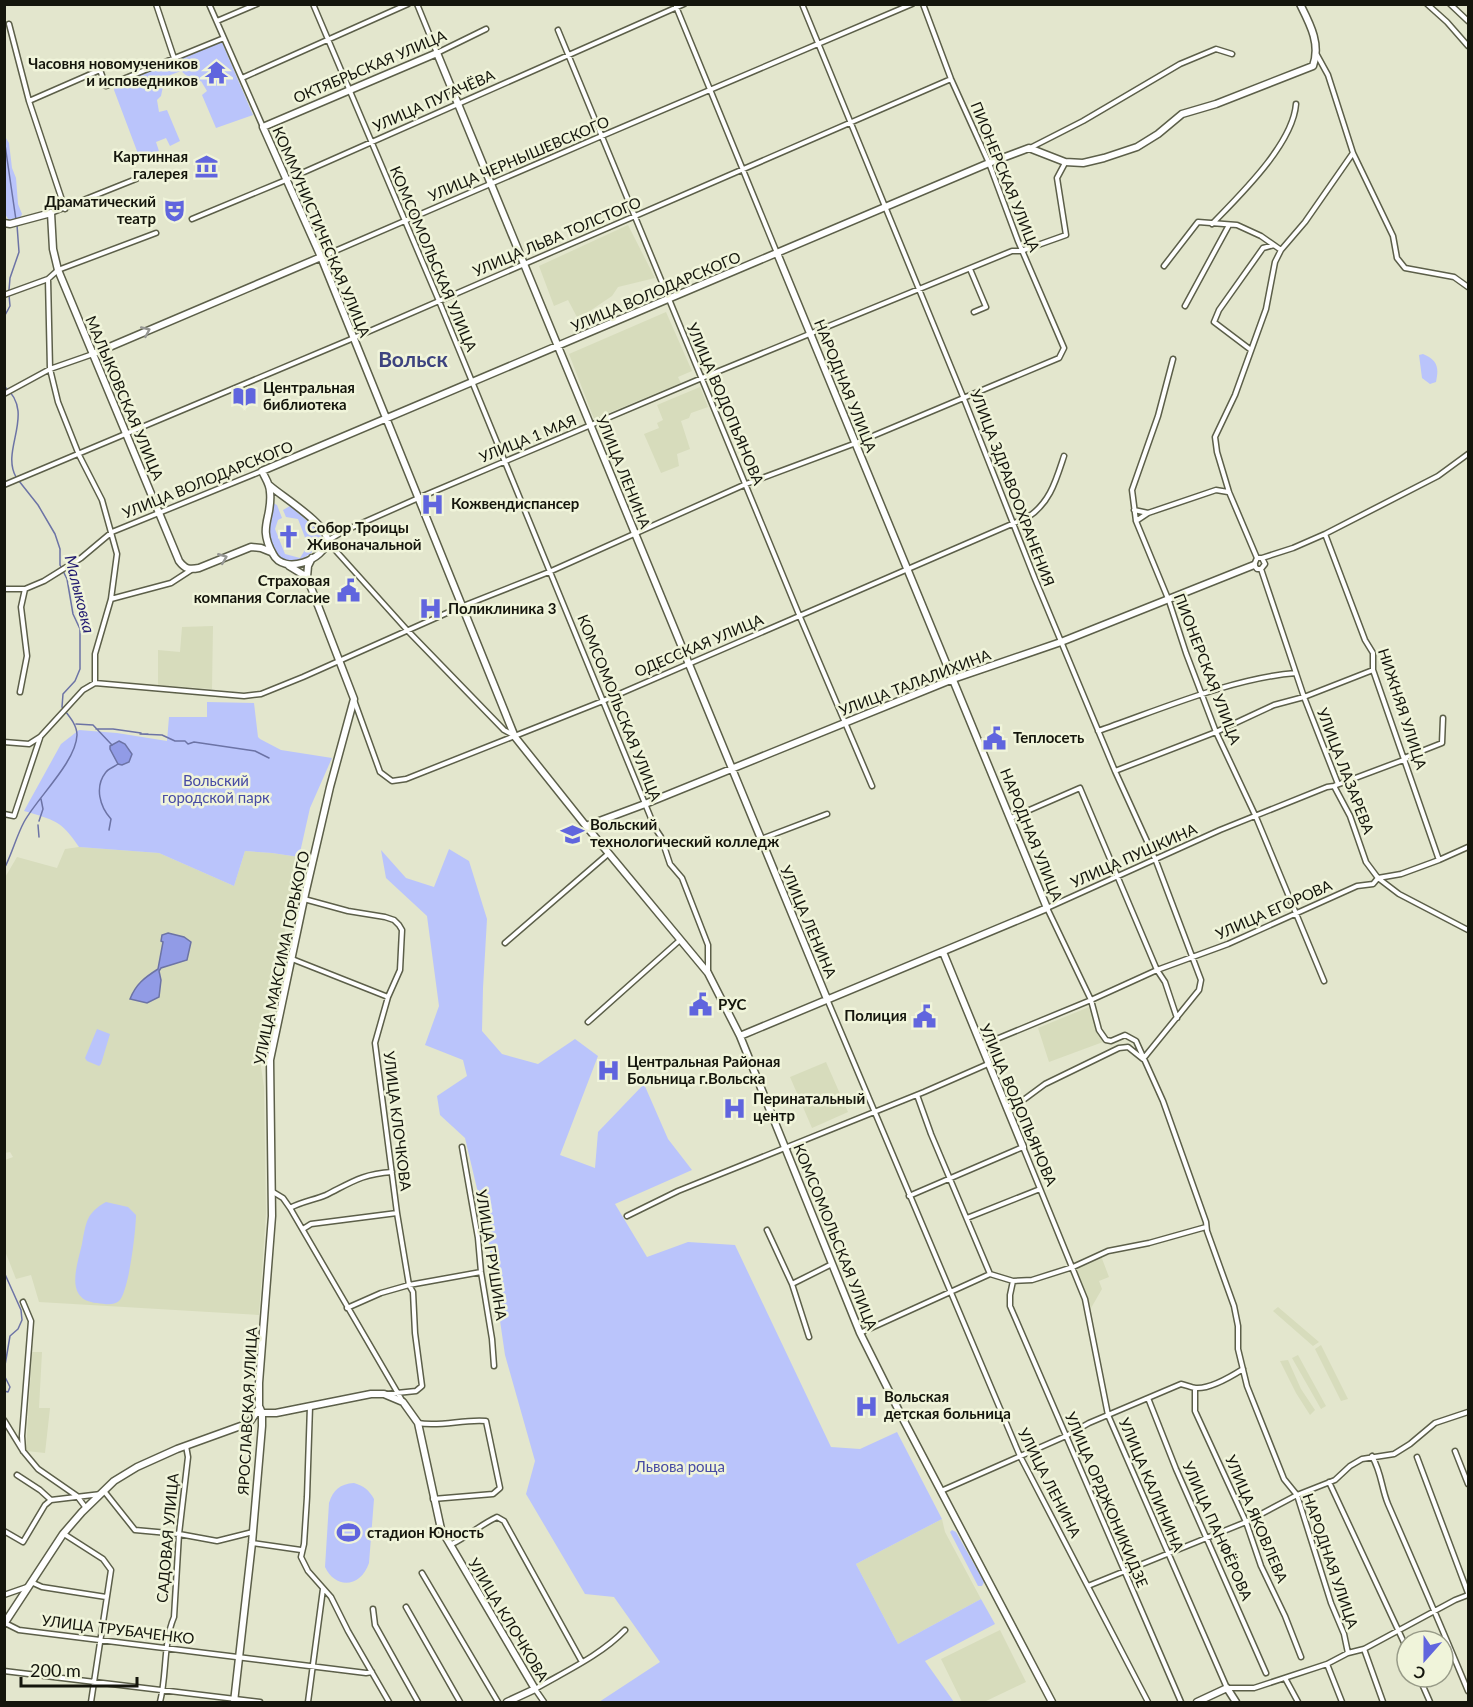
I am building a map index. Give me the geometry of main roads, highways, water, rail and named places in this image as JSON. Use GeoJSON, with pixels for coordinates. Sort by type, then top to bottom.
{"type":"FeatureCollection","features":[{"type":"Feature","properties":{"kind":"waterway","name":"Малыковка"},"geometry":{"type":"LineString","coordinates":[[4,138],[16,220]]}},
{"type":"Feature","properties":{"kind":"waterway","name":"Малыковка"},"geometry":{"type":"LineString","coordinates":[[9,290],[10,278],[19,252],[17,225]]}},
{"type":"Feature","properties":{"kind":"waterway","name":"Малыковка"},"geometry":{"type":"LineString","coordinates":[[4,317],[10,306],[9,295]]}},
{"type":"Feature","properties":{"kind":"waterway","name":"Малыковка"},"geometry":{"type":"LineString","coordinates":[[4,386],[18,408],[12,455],[12,466],[16,477]]}},
{"type":"Feature","properties":{"kind":"waterway","name":"Малыковка"},"geometry":{"type":"LineString","coordinates":[[4,869],[24,822],[63,768],[75,746],[76,727],[62,707],[63,694],[75,681],[80,669],[80,629],[73,614],[67,579],[60,565],[60,549],[55,534],[38,505],[19,481]]}},
{"type":"Feature","properties":{"kind":"waterway"},"geometry":{"type":"LineString","coordinates":[[76,724],[93,725],[112,745]]}},
{"type":"Feature","properties":{"kind":"waterway"},"geometry":{"type":"LineString","coordinates":[[96,729],[141,733]]}},
{"type":"Feature","properties":{"kind":"waterway"},"geometry":{"type":"LineString","coordinates":[[148,734],[140,734],[162,735],[175,741],[185,741],[188,744],[194,742],[255,751],[269,758]]}},
{"type":"Feature","properties":{"kind":"waterway"},"geometry":{"type":"LineString","coordinates":[[109,830],[111,819],[101,803],[99,790],[102,778],[107,771],[118,764]]}},
{"type":"Feature","properties":{"kind":"waterway"},"geometry":{"type":"LineString","coordinates":[[39,821],[43,809],[41,799]]}},
{"type":"Feature","properties":{"kind":"waterway"},"geometry":{"type":"LineString","coordinates":[[38,825],[39,837]]}},
{"type":"Feature","properties":{"kind":"waterway","name":"Малыковка"},"geometry":{"type":"LineString","coordinates":[[4,1272],[21,1310],[22,1320],[18,1329],[10,1336],[4,1371]]}},
{"type":"Feature","properties":{"kind":"waterway","name":"Малыковка"},"geometry":{"type":"LineString","coordinates":[[4,1375],[10,1387],[8,1392],[4,1391]]}},
{"type":"Feature","properties":{"kind":"place","name":"Часовня новомучеников и исповедников"},"geometry":{"type":"Point","coordinates":[216,73]}},
{"type":"Feature","properties":{"kind":"place","name":"Картинная галерея"},"geometry":{"type":"Point","coordinates":[206,166]}},
{"type":"Feature","properties":{"kind":"place","name":"Драматический театр"},"geometry":{"type":"Point","coordinates":[174,211]}},
{"type":"Feature","properties":{"kind":"place","name":"Центральная библиотека"},"geometry":{"type":"Point","coordinates":[245,397]}},
{"type":"Feature","properties":{"kind":"place","name":"Кожвендиспансер"},"geometry":{"type":"Point","coordinates":[433,504]}},
{"type":"Feature","properties":{"kind":"place","name":"Собор Троицы Живоначальной"},"geometry":{"type":"Point","coordinates":[289,537]}},
{"type":"Feature","properties":{"kind":"place","name":"Страховая компания Согласие"},"geometry":{"type":"Point","coordinates":[348,590]}},
{"type":"Feature","properties":{"kind":"place","name":"Поликлиника 3"},"geometry":{"type":"Point","coordinates":[430,609]}},
{"type":"Feature","properties":{"kind":"place","name":"Теплосеть"},"geometry":{"type":"Point","coordinates":[995,738]}},
{"type":"Feature","properties":{"kind":"place","name":"Вольский технологический колледж"},"geometry":{"type":"Point","coordinates":[572,834]}},
{"type":"Feature","properties":{"kind":"place","name":"РУС"},"geometry":{"type":"Point","coordinates":[700,1005]}},
{"type":"Feature","properties":{"kind":"place","name":"Полиция"},"geometry":{"type":"Point","coordinates":[925,1016]}},
{"type":"Feature","properties":{"kind":"place","name":"Центральная Районая Больница г.Вольска"},"geometry":{"type":"Point","coordinates":[609,1071]}},
{"type":"Feature","properties":{"kind":"place","name":"Перинатальный центр"},"geometry":{"type":"Point","coordinates":[735,1108]}},
{"type":"Feature","properties":{"kind":"place","name":"Вольская детская больница"},"geometry":{"type":"Point","coordinates":[866,1406]}},
{"type":"Feature","properties":{"kind":"place","name":"стадион Юность"},"geometry":{"type":"Point","coordinates":[349,1533]}},
{"type":"Feature","properties":{"kind":"district","name":"Вольск"},"geometry":{"type":"Point","coordinates":[413,360]}},
{"type":"Feature","properties":{"kind":"park label","name":"Вольский городской парк"},"geometry":{"type":"Point","coordinates":[216,790]}},
{"type":"Feature","properties":{"kind":"park label","name":"Львова роща"},"geometry":{"type":"Point","coordinates":[680,1467]}}]}
